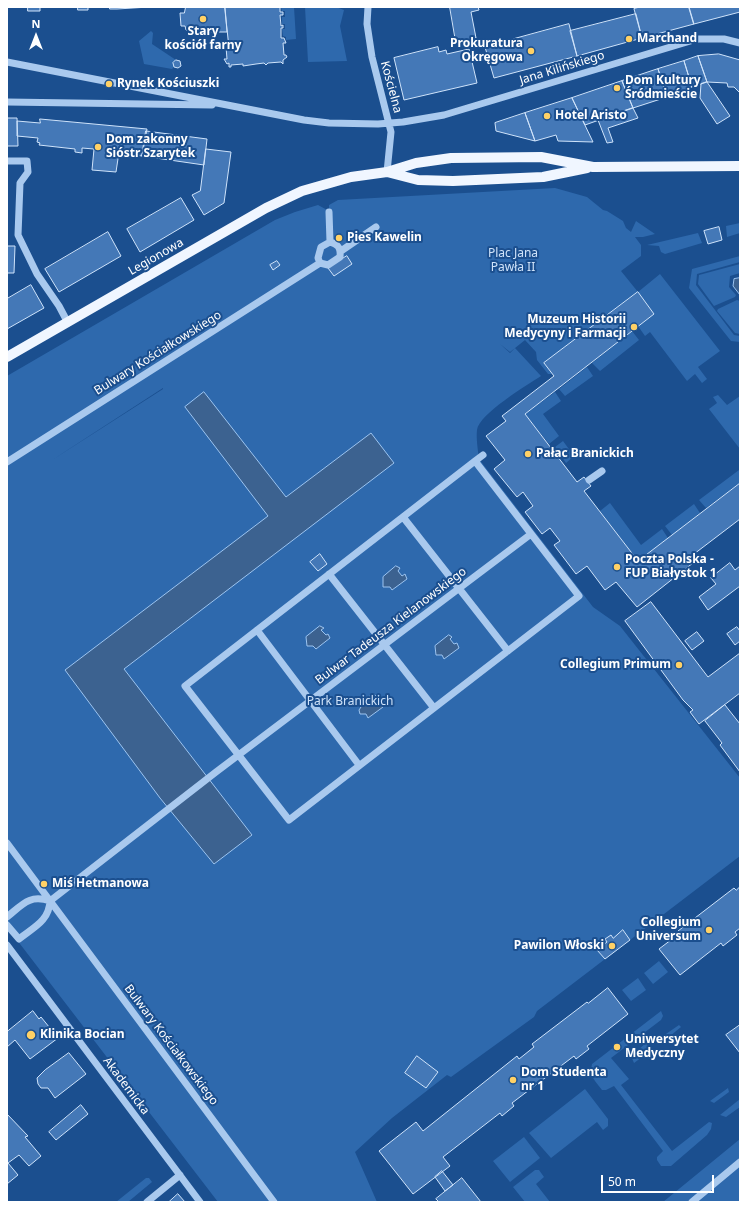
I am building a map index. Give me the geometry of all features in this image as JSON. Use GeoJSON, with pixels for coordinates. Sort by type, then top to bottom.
{"type":"FeatureCollection","features":[{"type":"Feature","properties":{"kind":"main road"},"geometry":{"type":"LineString","coordinates":[[387,172],[416,162],[459,158],[541,157],[593,167]]}},
{"type":"Feature","properties":{"kind":"main road"},"geometry":{"type":"LineString","coordinates":[[387,172],[418,180],[453,181],[542,177],[593,167],[740,166]]}},
{"type":"Feature","properties":{"kind":"main road","name":"Legionowa"},"geometry":{"type":"LineString","coordinates":[[7,357],[266,208],[302,191],[322,185],[351,177],[387,172]]}},
{"type":"Feature","properties":{"kind":"street","name":"Kościelna"},"geometry":{"type":"LineString","coordinates":[[368,7],[367,24],[372,57],[391,132],[387,172]]}},
{"type":"Feature","properties":{"kind":"street","name":"Jana Kilińskiego"},"geometry":{"type":"LineString","coordinates":[[389,124],[444,115],[697,39],[724,38],[740,43]]}},
{"type":"Feature","properties":{"kind":"street"},"geometry":{"type":"LineString","coordinates":[[7,62],[323,122],[363,125],[389,124]]}},
{"type":"Feature","properties":{"kind":"street"},"geometry":{"type":"LineString","coordinates":[[7,102],[232,105]]}},
{"type":"Feature","properties":{"kind":"street"},"geometry":{"type":"LineString","coordinates":[[7,161],[27,161],[28,172],[20,183],[18,235],[37,274],[68,323]]}},
{"type":"Feature","properties":{"kind":"street"},"geometry":{"type":"LineString","coordinates":[[329,212],[330,242]]}},
{"type":"Feature","properties":{"kind":"street","name":"Bulwary Kościałkowskiego"},"geometry":{"type":"LineString","coordinates":[[7,462],[320,263],[328,265],[340,257],[341,250],[376,227]]}},
{"type":"Feature","properties":{"kind":"street"},"geometry":{"type":"LineString","coordinates":[[330,242],[338,246],[341,250]]}},
{"type":"Feature","properties":{"kind":"street"},"geometry":{"type":"LineString","coordinates":[[320,263],[318,258],[320,247],[330,242]]}},
{"type":"Feature","properties":{"kind":"street"},"geometry":{"type":"LineString","coordinates":[[475,461],[579,596],[289,820],[184,686],[257,630],[329,574],[403,517],[475,461],[483,455]]}},
{"type":"Feature","properties":{"kind":"street"},"geometry":{"type":"LineString","coordinates":[[589,480],[602,470]]}},
{"type":"Feature","properties":{"kind":"street"},"geometry":{"type":"LineString","coordinates":[[403,517],[508,651]]}},
{"type":"Feature","properties":{"kind":"street","name":"Bulwar Tadeusza Kielanowskiego"},"geometry":{"type":"LineString","coordinates":[[50,901],[310,700],[531,534]]}},
{"type":"Feature","properties":{"kind":"street"},"geometry":{"type":"LineString","coordinates":[[329,574],[434,708]]}},
{"type":"Feature","properties":{"kind":"street"},"geometry":{"type":"LineString","coordinates":[[257,630],[359,765]]}},
{"type":"Feature","properties":{"kind":"street","name":"Bulwary Kościałkowskiego"},"geometry":{"type":"LineString","coordinates":[[7,843],[274,1202]]}},
{"type":"Feature","properties":{"kind":"street"},"geometry":{"type":"LineString","coordinates":[[7,917],[30,899],[40,898],[50,901],[50,911],[46,918],[19,939],[7,925]]}},
{"type":"Feature","properties":{"kind":"street","name":"Akademicka"},"geometry":{"type":"LineString","coordinates":[[7,945],[200,1202]]}},
{"type":"Feature","properties":{"kind":"street"},"geometry":{"type":"LineString","coordinates":[[692,1202],[740,1162]]}},
{"type":"Feature","properties":{"kind":"street"},"geometry":{"type":"LineString","coordinates":[[147,1202],[180,1175]]}},
{"type":"Feature","properties":{"kind":"green space"},"geometry":{"type":"Polygon","coordinates":[[[281,7],[294,7],[296,39],[286,40],[286,37],[283,36],[282,29],[285,29],[285,24],[282,24],[282,17],[285,17],[285,11],[282,11],[281,7]]]}},
{"type":"Feature","properties":{"kind":"green space"},"geometry":{"type":"Polygon","coordinates":[[[305,7],[336,7],[344,10],[340,26],[347,61],[308,62],[305,7]]]}},
{"type":"Feature","properties":{"kind":"green space"},"geometry":{"type":"Polygon","coordinates":[[[151,31],[153,33],[152,44],[176,60],[172,69],[144,64],[139,41],[151,31]]]}},
{"type":"Feature","properties":{"kind":"green space","name":"Park Branickich"},"geometry":{"type":"Polygon","coordinates":[[[555,188],[587,197],[603,210],[623,221],[626,228],[631,232],[636,221],[655,234],[635,237],[641,245],[641,256],[621,271],[638,292],[545,363],[552,374],[548,374],[537,360],[536,352],[525,340],[515,348],[541,376],[504,400],[480,423],[477,430],[479,459],[593,607],[620,626],[740,778],[740,856],[537,1011],[534,1017],[451,1077],[447,1075],[392,1118],[355,1152],[377,1202],[218,1202],[7,927],[7,376],[275,220],[318,205],[329,211],[329,205],[338,200],[555,188]],[[163,388],[49,462],[163,389],[163,388]]]}},
{"type":"Feature","properties":{"kind":"green space"},"geometry":{"type":"Polygon","coordinates":[[[740,223],[740,233],[727,237],[726,226],[740,223]]]}},
{"type":"Feature","properties":{"kind":"green space"},"geometry":{"type":"Polygon","coordinates":[[[698,233],[702,243],[665,254],[661,252],[659,246],[647,245],[698,233]]]}},
{"type":"Feature","properties":{"kind":"green space"},"geometry":{"type":"Polygon","coordinates":[[[740,256],[740,262],[697,274],[696,285],[734,335],[740,336],[740,342],[731,341],[689,288],[692,269],[740,256]]]}},
{"type":"Feature","properties":{"kind":"green space"},"geometry":{"type":"Polygon","coordinates":[[[740,264],[740,273],[730,276],[729,287],[736,295],[735,297],[714,306],[698,284],[699,275],[740,264]]]}},
{"type":"Feature","properties":{"kind":"green space"},"geometry":{"type":"Polygon","coordinates":[[[660,274],[720,351],[698,367],[707,379],[702,383],[695,374],[687,381],[650,332],[645,336],[638,326],[654,314],[638,292],[660,274]]]}},
{"type":"Feature","properties":{"kind":"green space"},"geometry":{"type":"Polygon","coordinates":[[[737,300],[740,301],[740,334],[735,333],[717,311],[718,309],[737,300]]]}},
{"type":"Feature","properties":{"kind":"green space"},"geometry":{"type":"Polygon","coordinates":[[[632,331],[639,340],[600,371],[592,363],[632,331]]]}},
{"type":"Feature","properties":{"kind":"green space"},"geometry":{"type":"Polygon","coordinates":[[[587,367],[593,376],[565,396],[559,389],[587,367]]]}},
{"type":"Feature","properties":{"kind":"green space"},"geometry":{"type":"Polygon","coordinates":[[[555,392],[561,401],[543,414],[559,436],[549,444],[525,414],[555,392]]]}},
{"type":"Feature","properties":{"kind":"green space"},"geometry":{"type":"Polygon","coordinates":[[[718,395],[727,405],[740,396],[740,449],[709,409],[717,403],[713,397],[718,395]]]}},
{"type":"Feature","properties":{"kind":"green space"},"geometry":{"type":"Polygon","coordinates":[[[563,441],[574,456],[566,463],[555,447],[563,441]]]}},
{"type":"Feature","properties":{"kind":"green space"},"geometry":{"type":"Polygon","coordinates":[[[739,470],[740,483],[706,508],[699,500],[739,470]]]}},
{"type":"Feature","properties":{"kind":"green space"},"geometry":{"type":"Polygon","coordinates":[[[610,503],[641,545],[662,529],[668,538],[638,561],[600,511],[610,503]]]}},
{"type":"Feature","properties":{"kind":"green space"},"geometry":{"type":"Polygon","coordinates":[[[694,504],[700,513],[672,535],[665,526],[694,504]]]}},
{"type":"Feature","properties":{"kind":"green space"},"geometry":{"type":"Polygon","coordinates":[[[659,961],[668,972],[653,984],[644,973],[659,961]]]}},
{"type":"Feature","properties":{"kind":"green space"},"geometry":{"type":"Polygon","coordinates":[[[638,978],[646,990],[631,1001],[622,990],[638,978]]]}},
{"type":"Feature","properties":{"kind":"green space"},"geometry":{"type":"Polygon","coordinates":[[[661,1011],[663,1016],[661,1020],[611,1058],[629,1079],[621,1085],[672,1151],[709,1122],[712,1123],[711,1129],[707,1135],[671,1166],[661,1166],[657,1160],[657,1157],[663,1151],[614,1086],[606,1090],[602,1090],[593,1078],[591,1072],[592,1064],[661,1011]]]}},
{"type":"Feature","properties":{"kind":"green space"},"geometry":{"type":"Polygon","coordinates":[[[679,1025],[681,1027],[664,1041],[662,1039],[663,1036],[679,1025]]]}},
{"type":"Feature","properties":{"kind":"green space"},"geometry":{"type":"Polygon","coordinates":[[[646,1043],[653,1049],[634,1063],[631,1056],[646,1043]]]}},
{"type":"Feature","properties":{"kind":"green space"},"geometry":{"type":"Polygon","coordinates":[[[728,1088],[729,1092],[714,1103],[710,1101],[728,1088]]]}},
{"type":"Feature","properties":{"kind":"green space"},"geometry":{"type":"Polygon","coordinates":[[[585,1089],[608,1119],[608,1126],[603,1130],[597,1122],[551,1158],[529,1133],[585,1089]]]}},
{"type":"Feature","properties":{"kind":"green space"},"geometry":{"type":"Polygon","coordinates":[[[740,1099],[740,1107],[726,1117],[720,1115],[740,1099]]]}},
{"type":"Feature","properties":{"kind":"green space"},"geometry":{"type":"Polygon","coordinates":[[[524,1137],[540,1158],[510,1182],[493,1161],[524,1137]]]}},
{"type":"Feature","properties":{"kind":"green space"},"geometry":{"type":"Polygon","coordinates":[[[740,1139],[740,1202],[663,1202],[740,1139]]]}},
{"type":"Feature","properties":{"kind":"green space"},"geometry":{"type":"Polygon","coordinates":[[[535,1170],[539,1170],[544,1177],[536,1184],[550,1202],[525,1202],[513,1187],[535,1170]]]}},
{"type":"Feature","properties":{"kind":"green space"},"geometry":{"type":"Polygon","coordinates":[[[146,1178],[149,1178],[152,1182],[128,1202],[116,1202],[146,1178]]]}},
{"type":"Feature","properties":{"kind":"shaded area"},"geometry":{"type":"Polygon","coordinates":[[[740,278],[740,295],[733,286],[734,279],[740,278]]]}},
{"type":"Feature","properties":{"kind":"shaded area"},"geometry":{"type":"Polygon","coordinates":[[[204,392],[286,497],[371,433],[394,463],[124,669],[252,835],[214,864],[160,798],[65,670],[268,516],[185,407],[204,392]]]}},
{"type":"Feature","properties":{"kind":"shaded area"},"geometry":{"type":"Polygon","coordinates":[[[396,566],[400,568],[398,571],[402,576],[405,574],[407,579],[392,590],[390,587],[383,587],[383,577],[396,566]]]}},
{"type":"Feature","properties":{"kind":"shaded area"},"geometry":{"type":"Polygon","coordinates":[[[320,626],[324,628],[321,630],[326,635],[328,634],[330,638],[316,649],[313,646],[307,646],[306,637],[320,626]]]}},
{"type":"Feature","properties":{"kind":"shaded area"},"geometry":{"type":"Polygon","coordinates":[[[449,635],[452,637],[450,639],[454,644],[457,643],[459,648],[444,659],[442,655],[436,655],[435,646],[449,635]]]}},
{"type":"Feature","properties":{"kind":"shaded area"},"geometry":{"type":"Polygon","coordinates":[[[373,694],[376,696],[374,698],[378,704],[381,702],[383,707],[368,718],[366,714],[360,714],[359,710],[361,707],[359,705],[373,694]]]}},
{"type":"Feature","properties":{"kind":"building"},"geometry":{"type":"Polygon","coordinates":[[[28,7],[40,7],[40,11],[28,11],[28,7]]]}},
{"type":"Feature","properties":{"kind":"building"},"geometry":{"type":"Polygon","coordinates":[[[78,7],[88,7],[88,10],[78,10],[78,7]]]}},
{"type":"Feature","properties":{"kind":"building"},"geometry":{"type":"Polygon","coordinates":[[[110,7],[149,7],[110,9],[110,7]]]}},
{"type":"Feature","properties":{"kind":"building","name":"Stary kościół farny"},"geometry":{"type":"Polygon","coordinates":[[[186,7],[225,7],[227,32],[194,32],[194,34],[191,34],[190,31],[186,30],[185,26],[181,26],[180,13],[184,13],[186,7]]]}},
{"type":"Feature","properties":{"kind":"building"},"geometry":{"type":"Polygon","coordinates":[[[225,7],[280,7],[280,12],[283,12],[283,15],[280,15],[281,26],[283,25],[283,28],[281,28],[281,38],[284,38],[286,43],[283,43],[284,55],[287,57],[283,60],[283,64],[281,62],[268,63],[266,65],[264,63],[243,66],[243,64],[231,65],[231,67],[229,67],[229,63],[227,64],[224,59],[227,59],[226,47],[224,47],[224,45],[225,42],[228,42],[225,7]]]}},
{"type":"Feature","properties":{"kind":"building"},"geometry":{"type":"Polygon","coordinates":[[[450,7],[478,7],[479,10],[471,12],[476,38],[456,42],[450,7]]]}},
{"type":"Feature","properties":{"kind":"building"},"geometry":{"type":"Polygon","coordinates":[[[640,7],[689,7],[694,24],[642,38],[634,9],[640,7]]]}},
{"type":"Feature","properties":{"kind":"building"},"geometry":{"type":"Polygon","coordinates":[[[689,7],[740,7],[740,12],[694,24],[689,7]]]}},
{"type":"Feature","properties":{"kind":"building"},"geometry":{"type":"Polygon","coordinates":[[[636,14],[642,38],[577,56],[570,31],[636,14]]]}},
{"type":"Feature","properties":{"kind":"building","name":"Prokuratura Okręgowa"},"geometry":{"type":"Polygon","coordinates":[[[569,24],[577,56],[494,78],[485,47],[569,24]]]}},
{"type":"Feature","properties":{"kind":"building"},"geometry":{"type":"Polygon","coordinates":[[[438,47],[439,52],[446,50],[447,54],[469,49],[477,83],[404,100],[394,58],[438,47]]]}},
{"type":"Feature","properties":{"kind":"building"},"geometry":{"type":"Polygon","coordinates":[[[719,54],[740,60],[740,93],[734,87],[728,87],[727,83],[707,82],[698,56],[719,54]]]}},
{"type":"Feature","properties":{"kind":"building"},"geometry":{"type":"Polygon","coordinates":[[[698,56],[707,82],[692,87],[684,61],[698,56]]]}},
{"type":"Feature","properties":{"kind":"building"},"geometry":{"type":"Polygon","coordinates":[[[176,60],[180,61],[181,66],[178,68],[174,67],[173,63],[176,60]]]}},
{"type":"Feature","properties":{"kind":"building"},"geometry":{"type":"Polygon","coordinates":[[[684,61],[692,87],[667,96],[658,69],[684,61]]]}},
{"type":"Feature","properties":{"kind":"building"},"geometry":{"type":"Polygon","coordinates":[[[658,69],[667,97],[633,108],[622,81],[658,69]]]}},
{"type":"Feature","properties":{"kind":"building"},"geometry":{"type":"Polygon","coordinates":[[[622,81],[633,108],[585,125],[572,98],[622,81]]]}},
{"type":"Feature","properties":{"kind":"building"},"geometry":{"type":"Polygon","coordinates":[[[707,82],[730,116],[717,124],[700,98],[701,84],[707,82]]]}},
{"type":"Feature","properties":{"kind":"building"},"geometry":{"type":"Polygon","coordinates":[[[572,98],[593,142],[558,141],[556,135],[535,141],[525,113],[572,98]]]}},
{"type":"Feature","properties":{"kind":"building"},"geometry":{"type":"Polygon","coordinates":[[[633,108],[638,118],[608,128],[613,142],[607,143],[598,120],[633,108]]]}},
{"type":"Feature","properties":{"kind":"building"},"geometry":{"type":"Polygon","coordinates":[[[525,113],[535,141],[496,131],[495,123],[525,113]]]}},
{"type":"Feature","properties":{"kind":"building"},"geometry":{"type":"Polygon","coordinates":[[[7,118],[17,118],[18,146],[7,146],[7,118]]]}},
{"type":"Feature","properties":{"kind":"building","name":"Dom zakonny Sióstr Szarytek"},"geometry":{"type":"Polygon","coordinates":[[[40,119],[147,129],[142,156],[134,155],[134,152],[119,152],[116,172],[92,170],[94,149],[82,148],[82,153],[75,152],[75,149],[39,145],[40,143],[37,142],[38,138],[17,136],[17,121],[40,123],[40,119]]]}},
{"type":"Feature","properties":{"kind":"building"},"geometry":{"type":"Polygon","coordinates":[[[146,131],[207,139],[204,165],[142,156],[146,131]]]}},
{"type":"Feature","properties":{"kind":"building"},"geometry":{"type":"Polygon","coordinates":[[[206,149],[231,152],[224,203],[204,215],[192,195],[200,191],[206,149]]]}},
{"type":"Feature","properties":{"kind":"building"},"geometry":{"type":"Polygon","coordinates":[[[181,198],[194,220],[140,252],[127,229],[181,198]]]}},
{"type":"Feature","properties":{"kind":"building"},"geometry":{"type":"Polygon","coordinates":[[[719,227],[722,240],[708,244],[704,231],[719,227]]]}},
{"type":"Feature","properties":{"kind":"building"},"geometry":{"type":"Polygon","coordinates":[[[108,232],[121,256],[59,292],[45,269],[108,232]]]}},
{"type":"Feature","properties":{"kind":"building"},"geometry":{"type":"Polygon","coordinates":[[[7,246],[15,246],[14,273],[7,273],[7,246]]]}},
{"type":"Feature","properties":{"kind":"building"},"geometry":{"type":"Polygon","coordinates":[[[347,256],[352,264],[334,276],[328,268],[347,256]]]}},
{"type":"Feature","properties":{"kind":"building"},"geometry":{"type":"Polygon","coordinates":[[[277,261],[280,265],[273,270],[270,265],[277,261]]]}},
{"type":"Feature","properties":{"kind":"building"},"geometry":{"type":"Polygon","coordinates":[[[31,285],[44,308],[7,329],[7,299],[31,285]]]}},
{"type":"Feature","properties":{"kind":"building","name":"Pałac Branickich"},"geometry":{"type":"Polygon","coordinates":[[[638,292],[654,314],[525,414],[577,482],[584,477],[591,486],[584,491],[638,561],[740,483],[740,519],[694,554],[698,559],[637,607],[616,582],[605,590],[587,566],[576,574],[554,545],[560,541],[550,528],[542,534],[525,512],[533,506],[523,492],[517,497],[494,469],[505,460],[486,436],[506,421],[502,416],[554,376],[544,363],[638,292]]]}},
{"type":"Feature","properties":{"kind":"building"},"geometry":{"type":"Polygon","coordinates":[[[320,554],[327,564],[318,571],[310,562],[320,554]]]}},
{"type":"Feature","properties":{"kind":"building"},"geometry":{"type":"Polygon","coordinates":[[[730,563],[735,570],[740,566],[740,586],[708,610],[699,597],[716,584],[711,578],[730,563]]]}},
{"type":"Feature","properties":{"kind":"building","name":"Collegium Primum"},"geometry":{"type":"Polygon","coordinates":[[[651,602],[708,677],[740,653],[740,693],[699,724],[690,712],[693,710],[683,700],[625,621],[651,602]]]}},
{"type":"Feature","properties":{"kind":"building"},"geometry":{"type":"Polygon","coordinates":[[[737,627],[740,631],[740,641],[735,645],[727,634],[737,627]]]}},
{"type":"Feature","properties":{"kind":"building"},"geometry":{"type":"Polygon","coordinates":[[[697,632],[704,641],[692,650],[685,641],[697,632]]]}},
{"type":"Feature","properties":{"kind":"building"},"geometry":{"type":"Polygon","coordinates":[[[725,705],[740,724],[740,772],[720,745],[722,743],[705,721],[725,705]]]}},
{"type":"Feature","properties":{"kind":"building","name":"Collegium Universum"},"geometry":{"type":"Polygon","coordinates":[[[740,887],[740,928],[735,932],[737,935],[723,946],[721,943],[680,975],[659,949],[680,933],[678,931],[734,888],[736,890],[740,887]]]}},
{"type":"Feature","properties":{"kind":"building","name":"Pawilon Włoski"},"geometry":{"type":"Polygon","coordinates":[[[623,930],[630,940],[605,959],[597,950],[607,942],[605,939],[611,935],[613,938],[623,930]]]}},
{"type":"Feature","properties":{"kind":"building","name":"Dom Studenta nr 1"},"geometry":{"type":"Polygon","coordinates":[[[608,988],[628,1014],[587,1046],[589,1049],[576,1059],[574,1056],[512,1103],[514,1106],[502,1116],[500,1113],[443,1157],[450,1166],[413,1194],[379,1151],[416,1122],[423,1131],[517,1056],[519,1059],[534,1047],[532,1044],[608,988]]]}},
{"type":"Feature","properties":{"kind":"building","name":"Klinika Bocian"},"geometry":{"type":"Polygon","coordinates":[[[33,1011],[39,1019],[41,1017],[58,1038],[30,1059],[15,1040],[7,1047],[7,1032],[33,1011]]]}},
{"type":"Feature","properties":{"kind":"building"},"geometry":{"type":"Polygon","coordinates":[[[740,1025],[740,1053],[726,1035],[740,1025]]]}},
{"type":"Feature","properties":{"kind":"building"},"geometry":{"type":"Polygon","coordinates":[[[69,1053],[86,1074],[55,1098],[48,1088],[41,1088],[38,1084],[37,1078],[45,1070],[69,1053]]]}},
{"type":"Feature","properties":{"kind":"building"},"geometry":{"type":"Polygon","coordinates":[[[417,1056],[438,1072],[426,1088],[405,1073],[417,1056]]]}},
{"type":"Feature","properties":{"kind":"building"},"geometry":{"type":"Polygon","coordinates":[[[81,1105],[88,1114],[56,1140],[49,1132],[81,1105]]]}},
{"type":"Feature","properties":{"kind":"building"},"geometry":{"type":"Polygon","coordinates":[[[7,1114],[28,1136],[25,1137],[41,1156],[29,1166],[19,1155],[8,1163],[18,1175],[7,1184],[7,1114]]]}},
{"type":"Feature","properties":{"kind":"building"},"geometry":{"type":"Polygon","coordinates":[[[442,1171],[453,1185],[445,1191],[435,1177],[442,1171]]]}},
{"type":"Feature","properties":{"kind":"building"},"geometry":{"type":"Polygon","coordinates":[[[462,1178],[481,1202],[439,1202],[436,1199],[462,1178]]]}},
{"type":"Feature","properties":{"kind":"building"},"geometry":{"type":"Polygon","coordinates":[[[178,1194],[185,1202],[169,1202],[178,1194]]]}},
{"type":"Feature","properties":{"kind":"place","name":"Stary kościół farny"},"geometry":{"type":"Point","coordinates":[203,19]}},
{"type":"Feature","properties":{"kind":"place","name":"Marchand"},"geometry":{"type":"Point","coordinates":[629,39]}},
{"type":"Feature","properties":{"kind":"place","name":"Prokuratura Okręgowa"},"geometry":{"type":"Point","coordinates":[531,51]}},
{"type":"Feature","properties":{"kind":"place","name":"Rynek Kościuszki"},"geometry":{"type":"Point","coordinates":[109,84]}},
{"type":"Feature","properties":{"kind":"place","name":"Dom Kultury Śródmieście"},"geometry":{"type":"Point","coordinates":[617,88]}},
{"type":"Feature","properties":{"kind":"place","name":"Hotel Aristo"},"geometry":{"type":"Point","coordinates":[547,116]}},
{"type":"Feature","properties":{"kind":"place","name":"Dom zakonny Sióstr Szarytek"},"geometry":{"type":"Point","coordinates":[98,147]}},
{"type":"Feature","properties":{"kind":"place","name":"Pies Kawelin"},"geometry":{"type":"Point","coordinates":[339,238]}},
{"type":"Feature","properties":{"kind":"place","name":"Muzeum Historii Medycyny i Farmacji"},"geometry":{"type":"Point","coordinates":[634,327]}},
{"type":"Feature","properties":{"kind":"place","name":"Pałac Branickich"},"geometry":{"type":"Point","coordinates":[528,454]}},
{"type":"Feature","properties":{"kind":"place","name":"Poczta Polska - FUP Białystok 1"},"geometry":{"type":"Point","coordinates":[617,567]}},
{"type":"Feature","properties":{"kind":"place","name":"Collegium Primum"},"geometry":{"type":"Point","coordinates":[679,665]}},
{"type":"Feature","properties":{"kind":"place","name":"Miś Hetmanowa"},"geometry":{"type":"Point","coordinates":[44,884]}},
{"type":"Feature","properties":{"kind":"place","name":"Collegium Universum"},"geometry":{"type":"Point","coordinates":[709,930]}},
{"type":"Feature","properties":{"kind":"place","name":"Pawilon Włoski"},"geometry":{"type":"Point","coordinates":[612,946]}},
{"type":"Feature","properties":{"kind":"place","name":"Klinika Bocian"},"geometry":{"type":"Point","coordinates":[31,1035]}},
{"type":"Feature","properties":{"kind":"place","name":"Uniwersytet Medyczny"},"geometry":{"type":"Point","coordinates":[617,1047]}},
{"type":"Feature","properties":{"kind":"place","name":"Dom Studenta nr 1"},"geometry":{"type":"Point","coordinates":[513,1080]}},
{"type":"Feature","properties":{"kind":"park label","name":"Plac Jana Pawła II"},"geometry":{"type":"Point","coordinates":[513,261]}}]}
